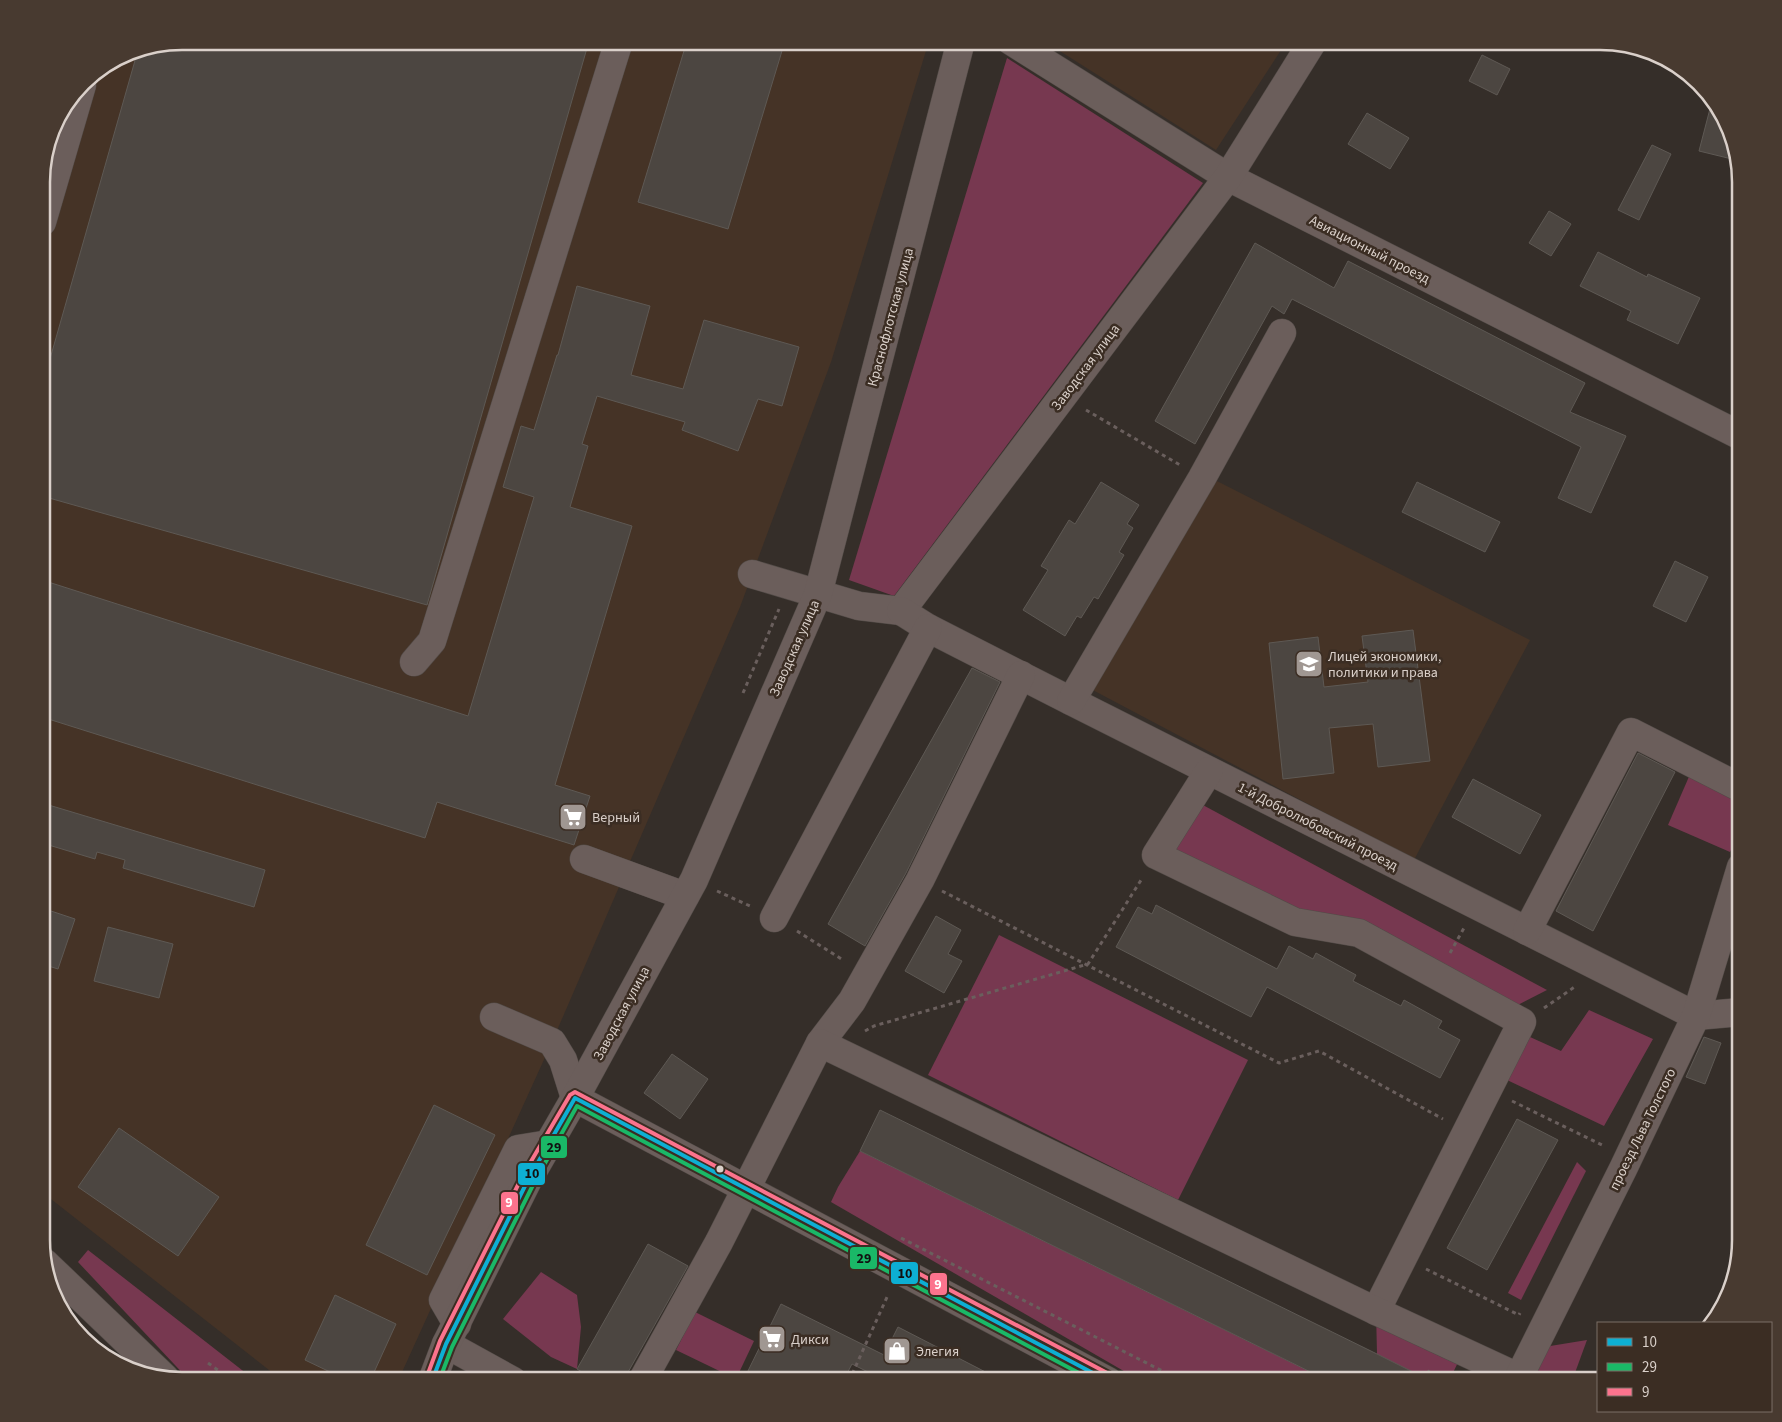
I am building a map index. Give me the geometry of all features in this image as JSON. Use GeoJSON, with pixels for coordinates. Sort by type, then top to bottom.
{"type":"FeatureCollection","features":[{"type":"Feature","properties":{"kind":"street"},"geometry":{"type":"LineString","coordinates":[[414,662],[432,641],[616,50]]}},
{"type":"Feature","properties":{"kind":"street","name":"Краснофлотская улица"},"geometry":{"type":"LineString","coordinates":[[818,594],[959,50]]}},
{"type":"Feature","properties":{"kind":"street","name":"Авиационный проезд"},"geometry":{"type":"LineString","coordinates":[[1024,50],[1228,177],[1732,431]]}},
{"type":"Feature","properties":{"kind":"street","name":"Заводская улица"},"geometry":{"type":"LineString","coordinates":[[436,1372],[451,1334],[529,1178],[694,880],[818,594],[859,606],[901,612],[1228,177],[1308,50]]}},
{"type":"Feature","properties":{"kind":"street"},"geometry":{"type":"LineString","coordinates":[[50,195],[77,102]]}},
{"type":"Feature","properties":{"kind":"street"},"geometry":{"type":"LineString","coordinates":[[1071,701],[1202,478],[1282,332]]}},
{"type":"Feature","properties":{"kind":"street"},"geometry":{"type":"LineString","coordinates":[[752,574],[818,594]]}},
{"type":"Feature","properties":{"kind":"street","name":"1-й Добролюбовский проезд"},"geometry":{"type":"LineString","coordinates":[[901,612],[928,628],[1071,701],[1696,1016]]}},
{"type":"Feature","properties":{"kind":"street"},"geometry":{"type":"LineString","coordinates":[[774,918],[928,628]]}},
{"type":"Feature","properties":{"kind":"street"},"geometry":{"type":"LineString","coordinates":[[647,1372],[719,1242],[746,1187],[920,880],[1021,675]]}},
{"type":"Feature","properties":{"kind":"street"},"geometry":{"type":"LineString","coordinates":[[1527,931],[1631,732],[1732,783]]}},
{"type":"Feature","properties":{"kind":"street"},"geometry":{"type":"LineString","coordinates":[[1209,771],[1156,855],[1295,922],[1358,933],[1522,1022],[1376,1311]]}},
{"type":"Feature","properties":{"kind":"street"},"geometry":{"type":"LineString","coordinates":[[584,859],[685,896]]}},
{"type":"Feature","properties":{"kind":"street","name":"проезд Льва Толстого"},"geometry":{"type":"LineString","coordinates":[[1522,1372],[1623,1169],[1696,1016],[1732,897]]}},
{"type":"Feature","properties":{"kind":"street"},"geometry":{"type":"LineString","coordinates":[[1696,1016],[1732,1013]]}},
{"type":"Feature","properties":{"kind":"street"},"geometry":{"type":"LineString","coordinates":[[494,1018],[552,1042],[563,1060],[575,1098],[746,1187],[899,1270],[1071,1372]]}},
{"type":"Feature","properties":{"kind":"street"},"geometry":{"type":"LineString","coordinates":[[825,1046],[1503,1372]]}},
{"type":"Feature","properties":{"kind":"street"},"geometry":{"type":"LineString","coordinates":[[501,1372],[451,1334],[439,1298],[518,1149],[549,1144]]}},
{"type":"Feature","properties":{"kind":"street"},"geometry":{"type":"LineString","coordinates":[[54,1271],[155,1369]]}},
{"type":"Feature","properties":{"kind":"path"},"geometry":{"type":"LineString","coordinates":[[1063,396],[1202,478]]}},
{"type":"Feature","properties":{"kind":"path"},"geometry":{"type":"LineString","coordinates":[[825,1046],[874,1026],[1088,964],[1156,855]]}},
{"type":"Feature","properties":{"kind":"path"},"geometry":{"type":"LineString","coordinates":[[920,880],[1279,1063],[1319,1052],[1466,1132]]}},
{"type":"Feature","properties":{"kind":"path"},"geometry":{"type":"LineString","coordinates":[[1437,975],[1476,905]]}},
{"type":"Feature","properties":{"kind":"path"},"geometry":{"type":"LineString","coordinates":[[1522,1022],[1603,969]]}},
{"type":"Feature","properties":{"kind":"path"},"geometry":{"type":"LineString","coordinates":[[1487,1088],[1602,1145],[1598,1153]]}},
{"type":"Feature","properties":{"kind":"path"},"geometry":{"type":"LineString","coordinates":[[899,1237],[1164,1372]]}},
{"type":"Feature","properties":{"kind":"path"},"geometry":{"type":"LineString","coordinates":[[1402,1258],[1519,1314],[1524,1306]]}},
{"type":"Feature","properties":{"kind":"path"},"geometry":{"type":"LineString","coordinates":[[853,1372],[899,1270]]}},
{"type":"Feature","properties":{"kind":"path"},"geometry":{"type":"LineString","coordinates":[[208,1363],[220,1372]]}},
{"type":"Feature","properties":{"kind":"shaded area"},"geometry":{"type":"Polygon","coordinates":[[[926,50],[831,362],[740,607],[552,1042],[402,1372],[272,1372],[50,1198],[50,174],[60,132],[77,102],[102,77],[132,60],[165,51],[926,50]]]}},
{"type":"Feature","properties":{"kind":"shaded area"},"geometry":{"type":"Polygon","coordinates":[[[1058,50],[1281,50],[1216,150],[1058,50]]]}},
{"type":"Feature","properties":{"kind":"shaded area"},"geometry":{"type":"Polygon","coordinates":[[[1007,58],[1203,183],[894,596],[849,580],[1007,58]]]}},
{"type":"Feature","properties":{"kind":"shaded area","name":"Лицей экономики, политики и права"},"geometry":{"type":"Polygon","coordinates":[[[1211,478],[1530,640],[1414,860],[1087,687],[1211,478]]]}},
{"type":"Feature","properties":{"kind":"shaded area"},"geometry":{"type":"Polygon","coordinates":[[[1691,772],[1732,790],[1732,848],[1730,852],[1668,825],[1691,772]]]}},
{"type":"Feature","properties":{"kind":"shaded area"},"geometry":{"type":"Polygon","coordinates":[[[1201,804],[1547,990],[1508,1010],[1296,917],[1170,857],[1201,804]]]}},
{"type":"Feature","properties":{"kind":"shaded area"},"geometry":{"type":"Polygon","coordinates":[[[999,935],[1248,1060],[1178,1200],[928,1075],[999,935]]]}},
{"type":"Feature","properties":{"kind":"shaded area"},"geometry":{"type":"Polygon","coordinates":[[[1589,1010],[1653,1039],[1604,1126],[1507,1080],[1530,1037],[1561,1051],[1589,1010]]]}},
{"type":"Feature","properties":{"kind":"shaded area"},"geometry":{"type":"Polygon","coordinates":[[[860,1151],[1311,1372],[1125,1372],[831,1202],[860,1151]]]}},
{"type":"Feature","properties":{"kind":"shaded area"},"geometry":{"type":"Polygon","coordinates":[[[1577,1162],[1586,1171],[1521,1300],[1508,1293],[1577,1162]]]}},
{"type":"Feature","properties":{"kind":"shaded area"},"geometry":{"type":"Polygon","coordinates":[[[88,1250],[244,1372],[182,1372],[78,1262],[88,1250]]]}},
{"type":"Feature","properties":{"kind":"shaded area"},"geometry":{"type":"Polygon","coordinates":[[[541,1272],[577,1295],[581,1327],[577,1369],[551,1357],[503,1319],[541,1272]]]}},
{"type":"Feature","properties":{"kind":"shaded area"},"geometry":{"type":"Polygon","coordinates":[[[1376,1311],[1463,1352],[1453,1372],[1413,1372],[1377,1354],[1376,1311]]]}},
{"type":"Feature","properties":{"kind":"shaded area"},"geometry":{"type":"Polygon","coordinates":[[[695,1312],[754,1341],[739,1372],[722,1372],[676,1350],[695,1312]]]}},
{"type":"Feature","properties":{"kind":"shaded area"},"geometry":{"type":"Polygon","coordinates":[[[1587,1340],[1575,1372],[1532,1372],[1544,1347],[1587,1340]]]}},
{"type":"Feature","properties":{"kind":"building"},"geometry":{"type":"Polygon","coordinates":[[[182,50],[586,50],[427,605],[50,498],[50,359],[136,59],[165,51],[182,50]]]}},
{"type":"Feature","properties":{"kind":"building"},"geometry":{"type":"Polygon","coordinates":[[[684,50],[782,50],[728,229],[638,202],[684,50]]]}},
{"type":"Feature","properties":{"kind":"building"},"geometry":{"type":"Polygon","coordinates":[[[1482,55],[1510,69],[1497,95],[1469,81],[1482,55]]]}},
{"type":"Feature","properties":{"kind":"building"},"geometry":{"type":"Polygon","coordinates":[[[1710,109],[1722,132],[1730,158],[1699,151],[1710,109]]]}},
{"type":"Feature","properties":{"kind":"building"},"geometry":{"type":"Polygon","coordinates":[[[1367,113],[1409,138],[1390,169],[1348,144],[1367,113]]]}},
{"type":"Feature","properties":{"kind":"building"},"geometry":{"type":"Polygon","coordinates":[[[1652,145],[1671,154],[1639,220],[1618,210],[1652,145]]]}},
{"type":"Feature","properties":{"kind":"building"},"geometry":{"type":"Polygon","coordinates":[[[1549,211],[1571,224],[1551,256],[1529,243],[1549,211]]]}},
{"type":"Feature","properties":{"kind":"building"},"geometry":{"type":"Polygon","coordinates":[[[1255,243],[1334,288],[1348,261],[1585,383],[1570,412],[1626,436],[1591,513],[1558,498],[1581,447],[1292,299],[1284,314],[1272,306],[1195,444],[1155,421],[1255,243]]]}},
{"type":"Feature","properties":{"kind":"building"},"geometry":{"type":"Polygon","coordinates":[[[1598,252],[1647,277],[1648,274],[1700,298],[1678,344],[1627,320],[1631,311],[1580,286],[1598,252]]]}},
{"type":"Feature","properties":{"kind":"building"},"geometry":{"type":"Polygon","coordinates":[[[577,286],[650,306],[631,375],[683,389],[704,320],[799,347],[782,406],[758,399],[738,451],[682,430],[685,422],[597,396],[582,444],[588,446],[570,507],[632,526],[555,785],[590,796],[574,845],[437,802],[425,838],[50,720],[50,583],[468,716],[534,497],[503,487],[521,426],[534,430],[558,355],[577,286]]]}},
{"type":"Feature","properties":{"kind":"building"},"geometry":{"type":"Polygon","coordinates":[[[1101,482],[1139,505],[1127,524],[1133,528],[1119,552],[1124,555],[1098,599],[1094,597],[1081,618],[1077,616],[1065,636],[1023,610],[1048,570],[1041,566],[1069,520],[1075,524],[1101,482]]]}},
{"type":"Feature","properties":{"kind":"building"},"geometry":{"type":"Polygon","coordinates":[[[1417,482],[1500,522],[1485,552],[1402,512],[1417,482]]]}},
{"type":"Feature","properties":{"kind":"building"},"geometry":{"type":"Polygon","coordinates":[[[1675,561],[1708,577],[1686,622],[1653,606],[1675,561]]]}},
{"type":"Feature","properties":{"kind":"building"},"geometry":{"type":"Polygon","coordinates":[[[1413,630],[1430,761],[1378,767],[1373,724],[1329,728],[1334,773],[1283,779],[1269,643],[1318,637],[1324,687],[1368,682],[1362,636],[1413,630]]]}},
{"type":"Feature","properties":{"kind":"building"},"geometry":{"type":"Polygon","coordinates":[[[972,668],[1000,682],[906,873],[865,946],[828,924],[972,668]]]}},
{"type":"Feature","properties":{"kind":"building"},"geometry":{"type":"Polygon","coordinates":[[[1638,753],[1675,772],[1593,931],[1556,911],[1638,753]]]}},
{"type":"Feature","properties":{"kind":"building"},"geometry":{"type":"Polygon","coordinates":[[[1473,779],[1541,815],[1520,854],[1452,817],[1473,779]]]}},
{"type":"Feature","properties":{"kind":"building"},"geometry":{"type":"Polygon","coordinates":[[[50,805],[265,870],[254,907],[123,868],[125,860],[97,852],[95,859],[50,845],[50,805]]]}},
{"type":"Feature","properties":{"kind":"building"},"geometry":{"type":"Polygon","coordinates":[[[1156,905],[1277,969],[1289,946],[1313,959],[1316,953],[1356,975],[1353,981],[1401,1006],[1404,1000],[1442,1021],[1438,1028],[1460,1040],[1440,1078],[1267,987],[1251,1017],[1116,947],[1138,907],[1152,914],[1156,905]]]}},
{"type":"Feature","properties":{"kind":"building"},"geometry":{"type":"Polygon","coordinates":[[[50,911],[75,919],[58,969],[50,966],[50,911]]]}},
{"type":"Feature","properties":{"kind":"building"},"geometry":{"type":"Polygon","coordinates":[[[936,916],[961,930],[948,954],[962,961],[944,993],[905,971],[936,916]]]}},
{"type":"Feature","properties":{"kind":"building"},"geometry":{"type":"Polygon","coordinates":[[[108,927],[173,944],[159,998],[94,981],[108,927]]]}},
{"type":"Feature","properties":{"kind":"building"},"geometry":{"type":"Polygon","coordinates":[[[1704,1037],[1721,1043],[1705,1084],[1686,1077],[1704,1037]]]}},
{"type":"Feature","properties":{"kind":"building"},"geometry":{"type":"Polygon","coordinates":[[[672,1054],[708,1079],[680,1119],[644,1093],[672,1054]]]}},
{"type":"Feature","properties":{"kind":"building"},"geometry":{"type":"Polygon","coordinates":[[[434,1105],[495,1135],[427,1275],[366,1245],[434,1105]]]}},
{"type":"Feature","properties":{"kind":"building"},"geometry":{"type":"Polygon","coordinates":[[[880,1110],[1413,1372],[1311,1372],[860,1151],[880,1110]]]}},
{"type":"Feature","properties":{"kind":"building"},"geometry":{"type":"Polygon","coordinates":[[[1517,1119],[1558,1140],[1487,1270],[1447,1248],[1517,1119]]]}},
{"type":"Feature","properties":{"kind":"building"},"geometry":{"type":"Polygon","coordinates":[[[119,1128],[219,1197],[178,1256],[78,1187],[119,1128]]]}},
{"type":"Feature","properties":{"kind":"building"},"geometry":{"type":"Polygon","coordinates":[[[648,1244],[688,1266],[628,1372],[582,1372],[577,1369],[648,1244]]]}},
{"type":"Feature","properties":{"kind":"building"},"geometry":{"type":"Polygon","coordinates":[[[335,1295],[396,1324],[374,1372],[330,1372],[305,1360],[335,1295]]]}},
{"type":"Feature","properties":{"kind":"building"},"geometry":{"type":"Polygon","coordinates":[[[781,1304],[884,1355],[898,1327],[986,1372],[868,1372],[852,1364],[848,1372],[747,1372],[781,1304]]]}},
{"type":"Feature","properties":{"kind":"transit line","name":"9"},"geometry":{"type":"LineString","coordinates":[[429,1372],[440,1341],[523,1175],[570,1095],[575,1092],[1105,1372]]}},
{"type":"Feature","properties":{"kind":"transit line","name":"10"},"geometry":{"type":"LineString","coordinates":[[435,1372],[446,1344],[529,1178],[575,1098],[1091,1372]]}},
{"type":"Feature","properties":{"kind":"transit line","name":"29"},"geometry":{"type":"LineString","coordinates":[[442,1372],[452,1347],[535,1181],[577,1106],[1077,1372]]}},
{"type":"Feature","properties":{"kind":"place","name":"Лицей экономики, политики и права"},"geometry":{"type":"Point","coordinates":[1309,664]}},
{"type":"Feature","properties":{"kind":"place","name":"Верный"},"geometry":{"type":"Point","coordinates":[573,817]}},
{"type":"Feature","properties":{"kind":"place","name":"Дикси"},"geometry":{"type":"Point","coordinates":[772,1339]}},
{"type":"Feature","properties":{"kind":"place","name":"Элегия"},"geometry":{"type":"Point","coordinates":[897,1351]}}]}
